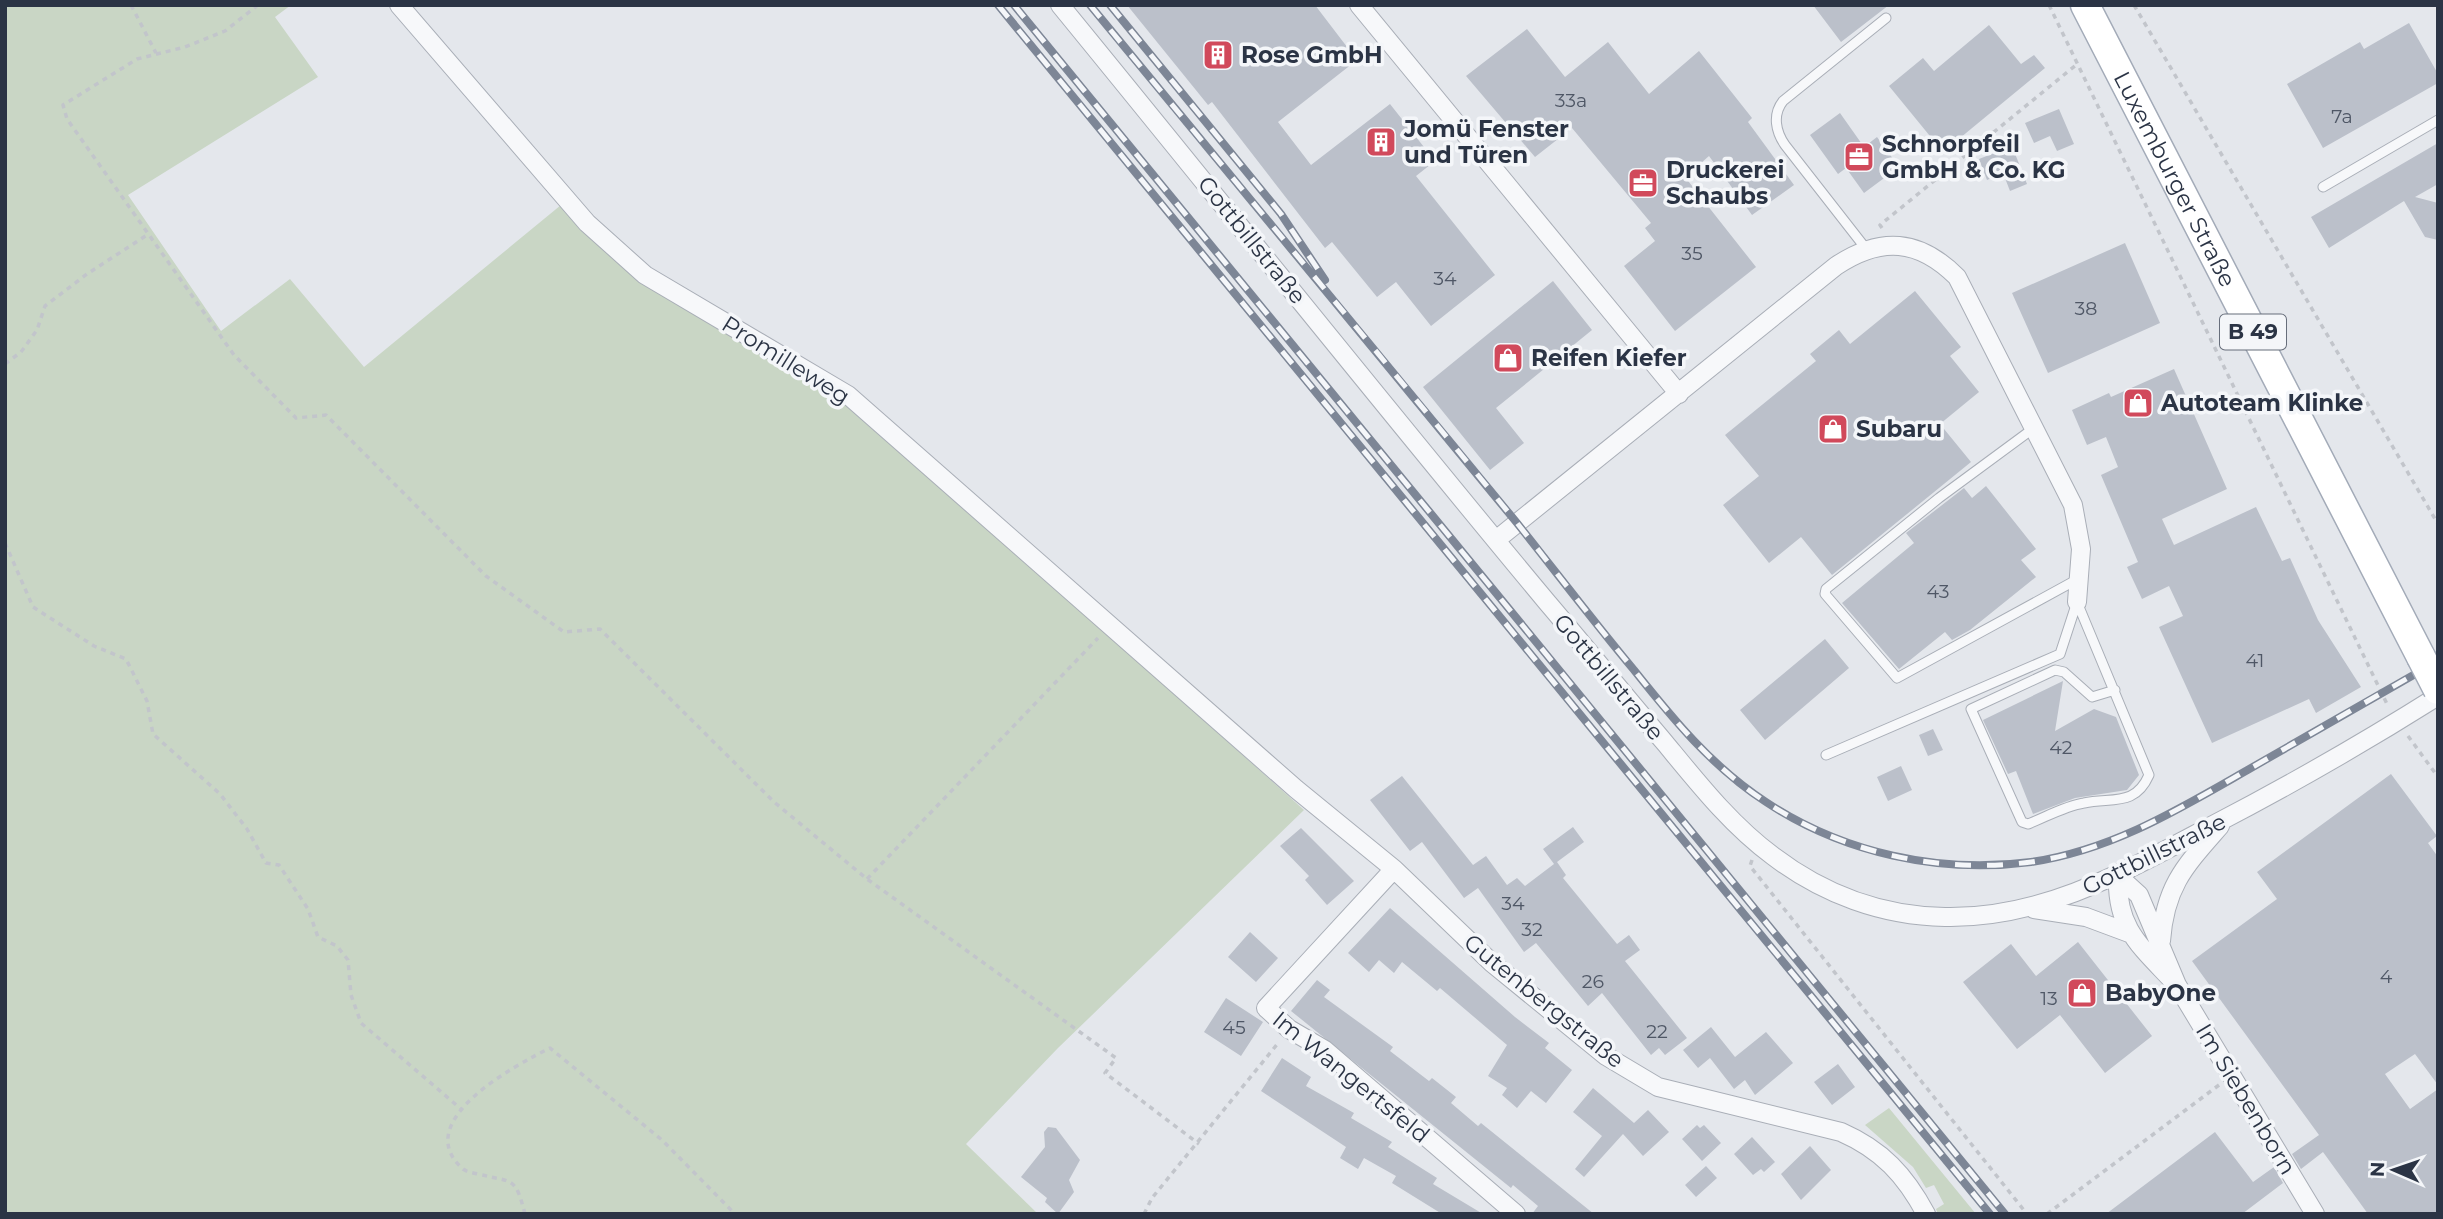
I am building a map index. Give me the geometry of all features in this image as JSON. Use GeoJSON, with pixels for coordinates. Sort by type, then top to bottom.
{"type":"FeatureCollection","features":[{"type":"Feature","properties":{"kind":"main road","name":"Luxemburger Straße"},"geometry":{"type":"LineString","coordinates":[[2085,5],[2438,690]]}},
{"type":"Feature","properties":{"kind":"street","name":"Promilleweg"},"geometry":{"type":"LineString","coordinates":[[399,5],[587,223],[645,275],[848,395],[1296,789]]}},
{"type":"Feature","properties":{"kind":"street","name":"Gottbillstraße"},"geometry":{"type":"LineString","coordinates":[[1060,5],[1496,540],[1717,806],[1758,845],[1800,875],[1849,899],[1915,915],[1961,917],[2027,908],[2118,876],[2227,818],[2438,696]]}},
{"type":"Feature","properties":{"kind":"street"},"geometry":{"type":"LineString","coordinates":[[1359,5],[1679,394]]}},
{"type":"Feature","properties":{"kind":"street"},"geometry":{"type":"LineString","coordinates":[[1496,540],[1836,266],[1856,253],[1867,250],[1897,246],[1920,248],[1941,260],[1957,277],[2073,505],[2081,549],[2077,603]]}},
{"type":"Feature","properties":{"kind":"street","name":"Gutenbergstraße"},"geometry":{"type":"LineString","coordinates":[[1296,789],[1394,869],[1492,962],[1626,1069],[1658,1087],[1841,1132],[1864,1142],[1888,1160],[1909,1183],[1926,1214]]}},
{"type":"Feature","properties":{"kind":"street","name":"Im Siebenborn"},"geometry":{"type":"LineString","coordinates":[[2161,944],[2165,908],[2173,884],[2227,818]]}},
{"type":"Feature","properties":{"kind":"street","name":"Im Wangertsfeld"},"geometry":{"type":"LineString","coordinates":[[1394,869],[1266,1008],[1289,1029],[1325,1050],[1516,1214]]}},
{"type":"Feature","properties":{"kind":"street","name":"Im Siebenborn"},"geometry":{"type":"LineString","coordinates":[[2118,876],[2120,911],[2129,933],[2177,985]]}},
{"type":"Feature","properties":{"kind":"street","name":"Im Siebenborn"},"geometry":{"type":"LineString","coordinates":[[2118,876],[2139,895],[2177,985],[2315,1214]]}},
{"type":"Feature","properties":{"kind":"street","name":"Im Siebenborn"},"geometry":{"type":"LineString","coordinates":[[2027,908],[2086,917],[2129,933]]}},
{"type":"Feature","properties":{"kind":"lane"},"geometry":{"type":"LineString","coordinates":[[1867,250],[1785,145],[1777,127],[1776,113],[1783,101],[1886,18]]}},
{"type":"Feature","properties":{"kind":"lane"},"geometry":{"type":"LineString","coordinates":[[2323,187],[2438,121]]}},
{"type":"Feature","properties":{"kind":"lane"},"geometry":{"type":"LineString","coordinates":[[2034,428],[1939,498],[1826,589],[1826,599],[1892,676],[1901,678],[2079,579]]}},
{"type":"Feature","properties":{"kind":"lane"},"geometry":{"type":"LineString","coordinates":[[2077,603],[2115,690],[2148,772],[2144,785],[2128,799],[2085,802],[2028,824],[2022,821],[1970,709],[2055,670],[2064,672],[2092,697],[2115,690]]}},
{"type":"Feature","properties":{"kind":"lane"},"geometry":{"type":"LineString","coordinates":[[1826,755],[2060,654],[2077,603]]}},
{"type":"Feature","properties":{"kind":"path"},"geometry":{"type":"LineString","coordinates":[[131,5],[157,54]]}},
{"type":"Feature","properties":{"kind":"path"},"geometry":{"type":"LineString","coordinates":[[258,5],[225,32],[185,47],[137,59],[63,105],[67,119],[234,355],[296,418],[326,415],[486,576],[564,632],[600,629],[774,802],[867,879],[1116,1058],[1105,1073],[1199,1144]]}},
{"type":"Feature","properties":{"kind":"path"},"geometry":{"type":"LineString","coordinates":[[2049,5],[2397,722],[2438,776]]}},
{"type":"Feature","properties":{"kind":"path"},"geometry":{"type":"LineString","coordinates":[[2134,5],[2438,524]]}},
{"type":"Feature","properties":{"kind":"path"},"geometry":{"type":"LineString","coordinates":[[1897,246],[1880,225],[2076,65]]}},
{"type":"Feature","properties":{"kind":"path"},"geometry":{"type":"LineString","coordinates":[[5,364],[21,352],[37,330],[45,306],[87,274],[147,235]]}},
{"type":"Feature","properties":{"kind":"path"},"geometry":{"type":"LineString","coordinates":[[5,543],[33,607],[94,646],[126,659],[147,701],[153,734],[220,794],[247,829],[266,863],[279,866],[289,879],[308,909],[317,937],[337,946],[348,960],[351,995],[361,1023],[461,1109]]}},
{"type":"Feature","properties":{"kind":"path"},"geometry":{"type":"LineString","coordinates":[[867,879],[1109,626]]}},
{"type":"Feature","properties":{"kind":"path"},"geometry":{"type":"LineString","coordinates":[[1758,845],[1750,866],[2027,1214]]}},
{"type":"Feature","properties":{"kind":"path"},"geometry":{"type":"LineString","coordinates":[[1144,1214],[1152,1198],[1199,1144],[1289,1029]]}},
{"type":"Feature","properties":{"kind":"path"},"geometry":{"type":"LineString","coordinates":[[525,1214],[519,1191],[510,1180],[465,1171],[448,1151],[447,1129],[461,1109],[520,1063],[550,1048],[662,1140],[735,1214]]}},
{"type":"Feature","properties":{"kind":"path"},"geometry":{"type":"LineString","coordinates":[[2047,1214],[2231,1076]]}},
{"type":"Feature","properties":{"kind":"green space"},"geometry":{"type":"Polygon","coordinates":[[[5,5],[291,5],[275,17],[318,77],[128,195],[221,331],[290,279],[364,367],[561,205],[637,278],[852,405],[1304,810],[1058,1048],[966,1144],[1038,1214],[5,1214],[5,5]]]}},
{"type":"Feature","properties":{"kind":"green space"},"geometry":{"type":"Polygon","coordinates":[[[1889,1108],[1976,1214],[1938,1214],[1936,1209],[1944,1204],[1934,1185],[1926,1188],[1913,1167],[1865,1125],[1889,1108]]]}},
{"type":"Feature","properties":{"kind":"building"},"geometry":{"type":"Polygon","coordinates":[[[1127,5],[1315,5],[1357,60],[1278,122],[1311,165],[1390,104],[1435,161],[1416,176],[1495,275],[1431,326],[1396,282],[1377,297],[1332,242],[1325,248],[1212,102],[1208,105],[1127,5]]]}},
{"type":"Feature","properties":{"kind":"building"},"geometry":{"type":"Polygon","coordinates":[[[1813,5],[1889,5],[1841,42],[1813,5]]]}},
{"type":"Feature","properties":{"kind":"building"},"geometry":{"type":"Polygon","coordinates":[[[2409,23],[2438,74],[2438,83],[2323,148],[2287,84],[2360,42],[2364,49],[2409,23]]]}},
{"type":"Feature","properties":{"kind":"building"},"geometry":{"type":"Polygon","coordinates":[[[1989,25],[2021,64],[2034,55],[2045,68],[1943,152],[1889,86],[1923,58],[1934,71],[1989,25]]]}},
{"type":"Feature","properties":{"kind":"building"},"geometry":{"type":"Polygon","coordinates":[[[1527,29],[1565,77],[1608,42],[1649,94],[1699,51],[1752,118],[1748,122],[1794,185],[1752,215],[1709,156],[1685,177],[1756,267],[1675,331],[1624,266],[1655,241],[1645,228],[1651,223],[1572,128],[1535,157],[1466,76],[1527,29]]]}},
{"type":"Feature","properties":{"kind":"building"},"geometry":{"type":"Polygon","coordinates":[[[2059,109],[2074,144],[2057,151],[2050,136],[2034,143],[2025,123],[2059,109]]]}},
{"type":"Feature","properties":{"kind":"building","name":"Schnorpfeil GmbH & Co. KG"},"geometry":{"type":"Polygon","coordinates":[[[1840,113],[1864,147],[1877,137],[1899,167],[1864,193],[1846,168],[1838,174],[1810,135],[1840,113]]]}},
{"type":"Feature","properties":{"kind":"building"},"geometry":{"type":"Polygon","coordinates":[[[2438,143],[2438,184],[2415,197],[2438,203],[2438,240],[2425,237],[2404,201],[2329,248],[2311,217],[2438,143]]]}},
{"type":"Feature","properties":{"kind":"building"},"geometry":{"type":"Polygon","coordinates":[[[2012,146],[2027,184],[2010,191],[2003,173],[1987,180],[1979,159],[2012,146]]]}},
{"type":"Feature","properties":{"kind":"building"},"geometry":{"type":"Polygon","coordinates":[[[2125,243],[2160,323],[2048,373],[2012,293],[2125,243]]]}},
{"type":"Feature","properties":{"kind":"building","name":"Reifen Kiefer"},"geometry":{"type":"Polygon","coordinates":[[[1553,281],[1592,330],[1496,408],[1524,443],[1490,470],[1423,387],[1553,281]]]}},
{"type":"Feature","properties":{"kind":"building","name":"Subaru"},"geometry":{"type":"Polygon","coordinates":[[[1915,291],[1961,347],[1950,356],[1979,392],[1940,424],[1971,462],[1832,575],[1801,537],[1769,563],[1723,505],[1759,476],[1725,435],[1816,361],[1810,354],[1839,330],[1850,344],[1915,291]]]}},
{"type":"Feature","properties":{"kind":"building"},"geometry":{"type":"Polygon","coordinates":[[[2174,369],[2227,489],[2162,519],[2174,545],[2256,507],[2282,561],[2290,558],[2318,620],[2361,687],[2316,713],[2309,699],[2212,743],[2159,627],[2183,616],[2169,586],[2142,599],[2127,567],[2138,562],[2101,475],[2118,467],[2106,437],[2087,445],[2072,410],[2109,393],[2111,397],[2174,369]]]}},
{"type":"Feature","properties":{"kind":"building"},"geometry":{"type":"Polygon","coordinates":[[[1986,486],[2036,549],[2021,560],[2036,577],[1970,630],[1952,640],[1945,632],[1899,669],[1842,603],[1914,543],[1906,533],[1964,488],[1972,498],[1986,486]]]}},
{"type":"Feature","properties":{"kind":"building"},"geometry":{"type":"Polygon","coordinates":[[[1825,639],[1849,668],[1765,740],[1740,710],[1825,639]]]}},
{"type":"Feature","properties":{"kind":"building"},"geometry":{"type":"Polygon","coordinates":[[[2063,681],[2055,731],[2094,709],[2116,717],[2139,775],[2127,790],[2075,798],[2033,814],[2016,771],[2008,774],[1983,720],[2063,681]]]}},
{"type":"Feature","properties":{"kind":"building"},"geometry":{"type":"Polygon","coordinates":[[[1933,729],[1943,750],[1928,756],[1919,735],[1933,729]]]}},
{"type":"Feature","properties":{"kind":"building"},"geometry":{"type":"Polygon","coordinates":[[[1901,766],[1912,790],[1888,801],[1877,777],[1901,766]]]}},
{"type":"Feature","properties":{"kind":"building"},"geometry":{"type":"Polygon","coordinates":[[[2391,774],[2437,836],[2428,843],[2438,857],[2438,1085],[2415,1054],[2385,1074],[2410,1109],[2438,1089],[2438,1214],[2368,1214],[2323,1152],[2301,1169],[2292,1154],[2319,1135],[2192,961],[2277,899],[2257,872],[2391,774]]]}},
{"type":"Feature","properties":{"kind":"building"},"geometry":{"type":"Polygon","coordinates":[[[1402,776],[1473,865],[1486,856],[1507,885],[1517,878],[1525,886],[1554,864],[1543,849],[1573,827],[1584,842],[1557,862],[1566,875],[1563,878],[1617,944],[1629,935],[1640,950],[1625,961],[1687,1038],[1665,1055],[1659,1048],[1651,1055],[1602,993],[1588,1006],[1536,943],[1524,952],[1478,888],[1464,898],[1422,842],[1410,851],[1370,800],[1402,776]]]}},
{"type":"Feature","properties":{"kind":"building"},"geometry":{"type":"Polygon","coordinates":[[[1301,828],[1354,881],[1327,905],[1305,880],[1309,876],[1280,846],[1301,828]]]}},
{"type":"Feature","properties":{"kind":"building"},"geometry":{"type":"Polygon","coordinates":[[[1390,908],[1515,1017],[1549,1043],[1545,1048],[1572,1070],[1546,1103],[1531,1091],[1517,1108],[1502,1095],[1507,1088],[1488,1076],[1507,1045],[1440,988],[1437,991],[1402,962],[1394,973],[1379,960],[1369,972],[1348,953],[1390,908]]]}},
{"type":"Feature","properties":{"kind":"building"},"geometry":{"type":"Polygon","coordinates":[[[1250,932],[1278,958],[1256,982],[1228,957],[1250,932]]]}},
{"type":"Feature","properties":{"kind":"building"},"geometry":{"type":"Polygon","coordinates":[[[2078,942],[2152,1036],[2105,1073],[2060,1015],[2017,1049],[1963,982],[2011,944],[2036,976],[2078,942]]]}},
{"type":"Feature","properties":{"kind":"building"},"geometry":{"type":"Polygon","coordinates":[[[1317,980],[1330,990],[1324,997],[1393,1047],[1390,1051],[1429,1081],[1432,1078],[1456,1097],[1451,1103],[1478,1126],[1481,1123],[1594,1214],[1532,1214],[1538,1206],[1513,1185],[1511,1188],[1291,1011],[1317,980]]]}},
{"type":"Feature","properties":{"kind":"building"},"geometry":{"type":"Polygon","coordinates":[[[1226,998],[1263,1022],[1241,1056],[1204,1032],[1226,998]]]}},
{"type":"Feature","properties":{"kind":"building"},"geometry":{"type":"Polygon","coordinates":[[[1711,1027],[1735,1057],[1766,1032],[1793,1063],[1755,1095],[1745,1080],[1734,1089],[1710,1058],[1698,1068],[1683,1050],[1711,1027]]]}},
{"type":"Feature","properties":{"kind":"building"},"geometry":{"type":"Polygon","coordinates":[[[1282,1058],[1311,1077],[1306,1086],[1354,1113],[1351,1118],[1392,1142],[1388,1147],[1437,1178],[1433,1184],[1483,1214],[1442,1214],[1392,1183],[1396,1176],[1364,1158],[1358,1169],[1340,1158],[1346,1147],[1261,1091],[1282,1058]]]}},
{"type":"Feature","properties":{"kind":"building"},"geometry":{"type":"Polygon","coordinates":[[[1838,1064],[1855,1087],[1832,1105],[1814,1082],[1838,1064]]]}},
{"type":"Feature","properties":{"kind":"building"},"geometry":{"type":"Polygon","coordinates":[[[1593,1088],[1634,1123],[1648,1110],[1669,1132],[1643,1156],[1623,1134],[1584,1177],[1575,1169],[1602,1136],[1573,1112],[1593,1088]]]}},
{"type":"Feature","properties":{"kind":"building"},"geometry":{"type":"Polygon","coordinates":[[[1697,1125],[1700,1128],[1704,1125],[1721,1143],[1702,1161],[1682,1139],[1697,1125]]]}},
{"type":"Feature","properties":{"kind":"building"},"geometry":{"type":"Polygon","coordinates":[[[1048,1127],[1056,1128],[1080,1160],[1069,1180],[1074,1192],[1058,1214],[1045,1202],[1047,1198],[1021,1177],[1045,1147],[1044,1132],[1048,1127]]]}},
{"type":"Feature","properties":{"kind":"building"},"geometry":{"type":"Polygon","coordinates":[[[2215,1132],[2253,1182],[2274,1167],[2283,1183],[2242,1214],[2106,1214],[2215,1132]]]}},
{"type":"Feature","properties":{"kind":"building"},"geometry":{"type":"Polygon","coordinates":[[[1752,1137],[1775,1162],[1764,1172],[1761,1169],[1753,1175],[1734,1154],[1752,1137]]]}},
{"type":"Feature","properties":{"kind":"building"},"geometry":{"type":"Polygon","coordinates":[[[1810,1146],[1831,1170],[1801,1200],[1781,1174],[1810,1146]]]}},
{"type":"Feature","properties":{"kind":"building"},"geometry":{"type":"Polygon","coordinates":[[[1706,1166],[1717,1178],[1696,1197],[1685,1185],[1706,1166]]]}},
{"type":"Feature","properties":{"kind":"railway"},"geometry":{"type":"LineString","coordinates":[[998,5],[1990,1214]]}},
{"type":"Feature","properties":{"kind":"railway"},"geometry":{"type":"LineString","coordinates":[[1014,5],[2005,1214]]}},
{"type":"Feature","properties":{"kind":"railway"},"geometry":{"type":"LineString","coordinates":[[1090,5],[1464,458],[1679,724],[1728,774],[1796,820],[1859,847],[1927,862],[1996,865],[2061,856],[2090,848],[2145,826],[2438,661]]}},
{"type":"Feature","properties":{"kind":"railway"},"geometry":{"type":"LineString","coordinates":[[1110,5],[1281,214],[1325,280]]}},
{"type":"Feature","properties":{"kind":"place","name":"Rose GmbH"},"geometry":{"type":"Point","coordinates":[1218,55]}},
{"type":"Feature","properties":{"kind":"place","name":"Jomü Fenster und Türen"},"geometry":{"type":"Point","coordinates":[1381,142]}},
{"type":"Feature","properties":{"kind":"place","name":"Schnorpfeil GmbH & Co. KG"},"geometry":{"type":"Point","coordinates":[1859,157]}},
{"type":"Feature","properties":{"kind":"place","name":"Druckerei Schaubs"},"geometry":{"type":"Point","coordinates":[1643,183]}},
{"type":"Feature","properties":{"kind":"place","name":"Reifen Kiefer"},"geometry":{"type":"Point","coordinates":[1508,358]}},
{"type":"Feature","properties":{"kind":"place","name":"Autoteam Klinke"},"geometry":{"type":"Point","coordinates":[2138,403]}},
{"type":"Feature","properties":{"kind":"place","name":"Subaru"},"geometry":{"type":"Point","coordinates":[1833,429]}},
{"type":"Feature","properties":{"kind":"place","name":"BabyOne"},"geometry":{"type":"Point","coordinates":[2082,993]}}]}
